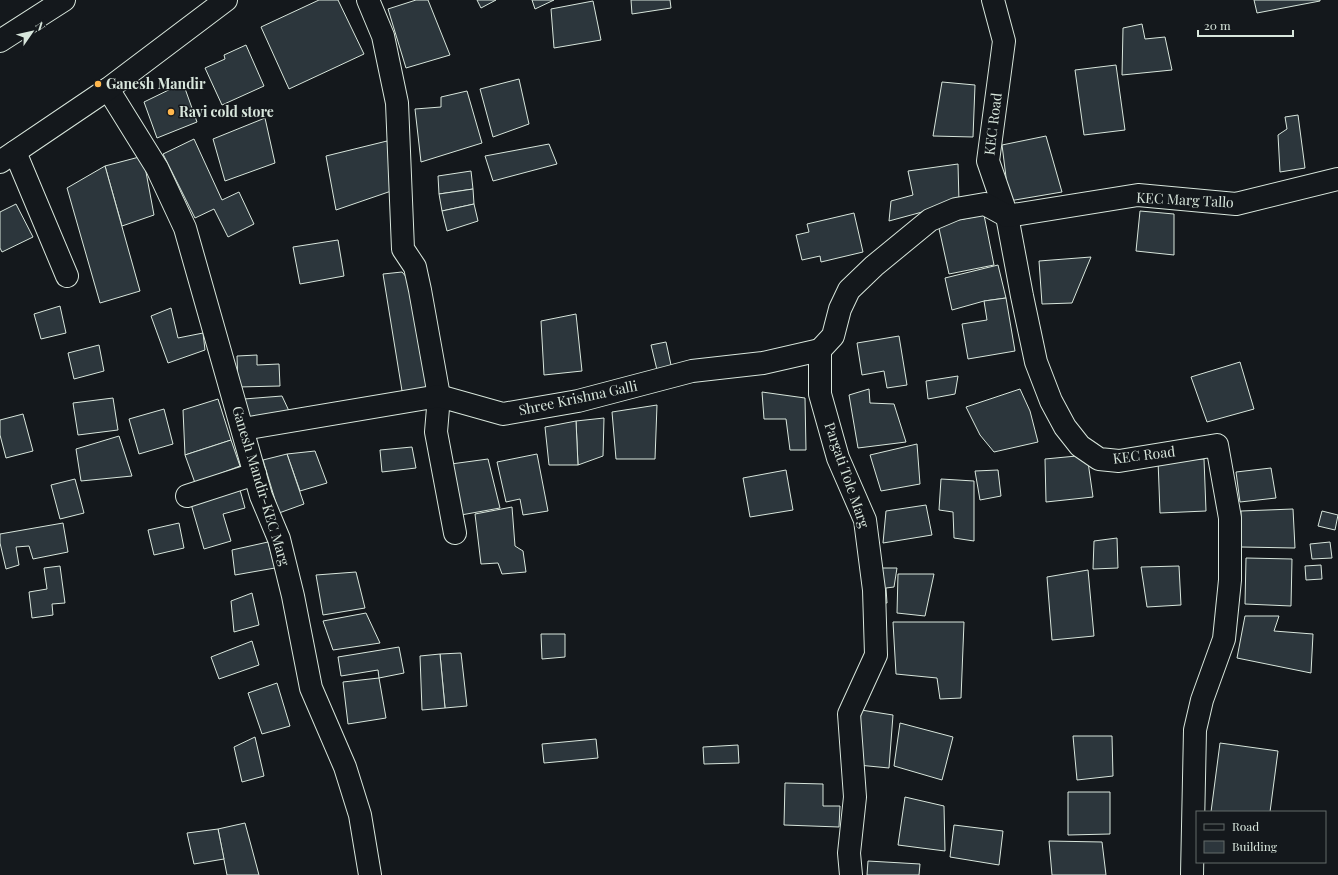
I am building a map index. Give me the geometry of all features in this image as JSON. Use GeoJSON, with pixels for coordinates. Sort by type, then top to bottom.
{"type":"FeatureCollection","features":[{"type":"Feature","properties":{"kind":"street"},"geometry":{"type":"LineString","coordinates":[[0,41],[64,0]]}},
{"type":"Feature","properties":{"kind":"street"},"geometry":{"type":"LineString","coordinates":[[67,276],[7,157],[108,89],[226,0]]}},
{"type":"Feature","properties":{"kind":"street"},"geometry":{"type":"LineString","coordinates":[[368,0],[383,36],[397,103],[403,250],[415,267],[439,396],[436,432],[455,533]]}},
{"type":"Feature","properties":{"kind":"street","name":"KEC Road"},"geometry":{"type":"LineString","coordinates":[[992,0],[1004,41],[988,162],[1007,216],[1036,362],[1050,401],[1065,427],[1080,446],[1099,459],[1119,461],[1217,445],[1230,518],[1230,580],[1224,639],[1202,700],[1195,730],[1192,875]]}},
{"type":"Feature","properties":{"kind":"street","name":"Ganesh Mandir-KEC Marg"},"geometry":{"type":"LineString","coordinates":[[108,89],[157,168],[185,228],[261,496],[280,539],[311,688],[345,767],[360,815],[370,875]]}},
{"type":"Feature","properties":{"kind":"street","name":"KEC Marg Tallo"},"geometry":{"type":"LineString","coordinates":[[1007,216],[1138,196],[1236,204],[1338,179]]}},
{"type":"Feature","properties":{"kind":"street"},"geometry":{"type":"LineString","coordinates":[[820,350],[833,336],[840,309],[849,290],[874,266],[930,220],[956,209],[985,204],[1007,216]]}},
{"type":"Feature","properties":{"kind":"street","name":"Shree Krishna Galli"},"geometry":{"type":"LineString","coordinates":[[242,429],[439,396],[503,414],[578,400],[692,371],[763,363],[820,350]]}},
{"type":"Feature","properties":{"kind":"street","name":"Pargati Tole Marg"},"geometry":{"type":"LineString","coordinates":[[820,350],[820,394],[838,458],[865,520],[874,590],[876,655],[849,714],[855,797],[849,853],[851,875]]}},
{"type":"Feature","properties":{"kind":"street"},"geometry":{"type":"LineString","coordinates":[[187,496],[255,474]]}},
{"type":"Feature","properties":{"kind":"building"},"geometry":{"type":"Polygon","coordinates":[[[319,0],[338,0],[364,54],[289,89],[261,27],[319,0]]]}},
{"type":"Feature","properties":{"kind":"building"},"geometry":{"type":"Polygon","coordinates":[[[416,0],[428,0],[450,55],[406,68],[388,9],[416,0]]]}},
{"type":"Feature","properties":{"kind":"building"},"geometry":{"type":"Polygon","coordinates":[[[477,0],[496,0],[481,8],[477,0]]]}},
{"type":"Feature","properties":{"kind":"building"},"geometry":{"type":"Polygon","coordinates":[[[532,0],[554,0],[535,9],[532,0]]]}},
{"type":"Feature","properties":{"kind":"building"},"geometry":{"type":"Polygon","coordinates":[[[631,0],[670,0],[671,8],[632,14],[631,0]]]}},
{"type":"Feature","properties":{"kind":"building"},"geometry":{"type":"Polygon","coordinates":[[[1254,0],[1320,0],[1320,1],[1257,13],[1254,0]]]}},
{"type":"Feature","properties":{"kind":"building"},"geometry":{"type":"Polygon","coordinates":[[[593,1],[601,40],[554,48],[551,9],[593,1]]]}},
{"type":"Feature","properties":{"kind":"building"},"geometry":{"type":"Polygon","coordinates":[[[1142,24],[1145,39],[1165,37],[1172,70],[1122,75],[1123,28],[1142,24]]]}},
{"type":"Feature","properties":{"kind":"building"},"geometry":{"type":"Polygon","coordinates":[[[246,45],[264,86],[222,105],[205,68],[225,59],[224,55],[246,45]]]}},
{"type":"Feature","properties":{"kind":"building"},"geometry":{"type":"Polygon","coordinates":[[[1116,65],[1125,130],[1084,135],[1075,70],[1116,65]]]}},
{"type":"Feature","properties":{"kind":"building"},"geometry":{"type":"Polygon","coordinates":[[[519,79],[529,124],[493,137],[480,89],[519,79]]]}},
{"type":"Feature","properties":{"kind":"building"},"geometry":{"type":"Polygon","coordinates":[[[942,82],[975,85],[973,137],[933,136],[942,82]]]}},
{"type":"Feature","properties":{"kind":"building","name":"Ravi cold store"},"geometry":{"type":"Polygon","coordinates":[[[183,83],[197,122],[157,138],[144,102],[183,83]]]}},
{"type":"Feature","properties":{"kind":"building"},"geometry":{"type":"Polygon","coordinates":[[[467,91],[482,143],[421,162],[415,109],[441,107],[441,97],[467,91]]]}},
{"type":"Feature","properties":{"kind":"building"},"geometry":{"type":"Polygon","coordinates":[[[1298,115],[1305,168],[1280,172],[1278,135],[1287,129],[1285,117],[1298,115]]]}},
{"type":"Feature","properties":{"kind":"building"},"geometry":{"type":"Polygon","coordinates":[[[265,118],[275,163],[225,181],[213,139],[265,118]]]}},
{"type":"Feature","properties":{"kind":"building"},"geometry":{"type":"Polygon","coordinates":[[[1046,136],[1062,192],[1009,201],[1002,145],[1046,136]]]}},
{"type":"Feature","properties":{"kind":"building"},"geometry":{"type":"Polygon","coordinates":[[[194,139],[222,200],[239,192],[254,224],[228,237],[214,209],[195,218],[163,154],[194,139]]]}},
{"type":"Feature","properties":{"kind":"building"},"geometry":{"type":"Polygon","coordinates":[[[387,141],[400,188],[336,210],[326,156],[387,141]]]}},
{"type":"Feature","properties":{"kind":"building"},"geometry":{"type":"Polygon","coordinates":[[[549,144],[557,164],[493,181],[485,156],[549,144]]]}},
{"type":"Feature","properties":{"kind":"building"},"geometry":{"type":"Polygon","coordinates":[[[143,156],[154,215],[122,226],[105,166],[143,156]]]}},
{"type":"Feature","properties":{"kind":"building"},"geometry":{"type":"Polygon","coordinates":[[[958,164],[959,202],[889,221],[891,201],[913,195],[908,171],[958,164]]]}},
{"type":"Feature","properties":{"kind":"building"},"geometry":{"type":"Polygon","coordinates":[[[105,166],[140,291],[100,303],[67,188],[105,166]]]}},
{"type":"Feature","properties":{"kind":"building"},"geometry":{"type":"Polygon","coordinates":[[[471,171],[473,189],[439,194],[438,176],[471,171]]]}},
{"type":"Feature","properties":{"kind":"building"},"geometry":{"type":"Polygon","coordinates":[[[473,189],[474,204],[442,211],[439,194],[473,189]]]}},
{"type":"Feature","properties":{"kind":"building"},"geometry":{"type":"Polygon","coordinates":[[[16,204],[33,237],[2,252],[0,248],[0,212],[16,204]]]}},
{"type":"Feature","properties":{"kind":"building"},"geometry":{"type":"Polygon","coordinates":[[[474,204],[478,221],[447,231],[442,211],[474,204]]]}},
{"type":"Feature","properties":{"kind":"building"},"geometry":{"type":"Polygon","coordinates":[[[1140,211],[1174,214],[1174,255],[1136,251],[1140,211]]]}},
{"type":"Feature","properties":{"kind":"building"},"geometry":{"type":"Polygon","coordinates":[[[854,213],[863,252],[821,262],[820,256],[802,260],[796,235],[809,232],[807,224],[854,213]]]}},
{"type":"Feature","properties":{"kind":"building"},"geometry":{"type":"Polygon","coordinates":[[[984,215],[994,265],[949,274],[938,224],[984,215]]]}},
{"type":"Feature","properties":{"kind":"building"},"geometry":{"type":"Polygon","coordinates":[[[338,240],[344,276],[300,284],[293,247],[338,240]]]}},
{"type":"Feature","properties":{"kind":"building"},"geometry":{"type":"Polygon","coordinates":[[[1091,257],[1072,303],[1042,304],[1039,261],[1091,257]]]}},
{"type":"Feature","properties":{"kind":"building"},"geometry":{"type":"Polygon","coordinates":[[[998,265],[1006,298],[984,301],[952,310],[945,278],[998,265]]]}},
{"type":"Feature","properties":{"kind":"building"},"geometry":{"type":"Polygon","coordinates":[[[402,272],[415,287],[430,393],[403,397],[383,274],[402,272]]]}},
{"type":"Feature","properties":{"kind":"building"},"geometry":{"type":"Polygon","coordinates":[[[1006,298],[1015,351],[968,359],[962,324],[987,320],[984,301],[1006,298]]]}},
{"type":"Feature","properties":{"kind":"building"},"geometry":{"type":"Polygon","coordinates":[[[60,306],[66,333],[41,339],[34,314],[60,306]]]}},
{"type":"Feature","properties":{"kind":"building"},"geometry":{"type":"Polygon","coordinates":[[[171,308],[178,338],[203,333],[205,350],[168,363],[151,316],[171,308]]]}},
{"type":"Feature","properties":{"kind":"building"},"geometry":{"type":"Polygon","coordinates":[[[576,314],[582,371],[544,375],[541,321],[576,314]]]}},
{"type":"Feature","properties":{"kind":"building"},"geometry":{"type":"Polygon","coordinates":[[[899,336],[907,385],[887,388],[884,371],[862,375],[857,343],[899,336]]]}},
{"type":"Feature","properties":{"kind":"building"},"geometry":{"type":"Polygon","coordinates":[[[666,342],[673,374],[657,370],[651,345],[666,342]]]}},
{"type":"Feature","properties":{"kind":"building"},"geometry":{"type":"Polygon","coordinates":[[[99,345],[104,371],[74,379],[68,353],[99,345]]]}},
{"type":"Feature","properties":{"kind":"building"},"geometry":{"type":"Polygon","coordinates":[[[257,355],[257,365],[279,364],[280,386],[238,387],[237,356],[257,355]]]}},
{"type":"Feature","properties":{"kind":"building"},"geometry":{"type":"Polygon","coordinates":[[[1240,362],[1254,409],[1207,422],[1191,377],[1240,362]]]}},
{"type":"Feature","properties":{"kind":"building"},"geometry":{"type":"Polygon","coordinates":[[[958,376],[955,394],[928,399],[926,381],[958,376]]]}},
{"type":"Feature","properties":{"kind":"building"},"geometry":{"type":"Polygon","coordinates":[[[869,389],[870,403],[894,404],[906,442],[858,448],[849,395],[869,389]]]}},
{"type":"Feature","properties":{"kind":"building"},"geometry":{"type":"Polygon","coordinates":[[[1020,389],[1030,411],[1038,442],[994,452],[980,435],[966,407],[1020,389]]]}},
{"type":"Feature","properties":{"kind":"building"},"geometry":{"type":"Polygon","coordinates":[[[762,392],[805,398],[806,450],[790,450],[786,419],[764,419],[762,392]]]}},
{"type":"Feature","properties":{"kind":"building"},"geometry":{"type":"Polygon","coordinates":[[[282,396],[289,411],[248,417],[244,399],[282,396]]]}},
{"type":"Feature","properties":{"kind":"building"},"geometry":{"type":"Polygon","coordinates":[[[113,398],[118,430],[78,435],[73,403],[113,398]]]}},
{"type":"Feature","properties":{"kind":"building"},"geometry":{"type":"Polygon","coordinates":[[[218,399],[231,440],[185,455],[183,410],[218,399]]]}},
{"type":"Feature","properties":{"kind":"building"},"geometry":{"type":"Polygon","coordinates":[[[657,405],[655,459],[616,459],[612,412],[657,405]]]}},
{"type":"Feature","properties":{"kind":"building"},"geometry":{"type":"Polygon","coordinates":[[[164,409],[173,444],[139,454],[129,419],[164,409]]]}},
{"type":"Feature","properties":{"kind":"building"},"geometry":{"type":"Polygon","coordinates":[[[23,414],[33,451],[6,458],[0,435],[0,420],[23,414]]]}},
{"type":"Feature","properties":{"kind":"building"},"geometry":{"type":"Polygon","coordinates":[[[604,418],[603,456],[578,465],[576,421],[604,418]]]}},
{"type":"Feature","properties":{"kind":"building"},"geometry":{"type":"Polygon","coordinates":[[[576,421],[578,465],[549,465],[545,427],[576,421]]]}},
{"type":"Feature","properties":{"kind":"building"},"geometry":{"type":"Polygon","coordinates":[[[119,436],[132,476],[81,481],[76,449],[119,436]]]}},
{"type":"Feature","properties":{"kind":"building"},"geometry":{"type":"Polygon","coordinates":[[[231,440],[240,466],[195,483],[185,455],[231,440]]]}},
{"type":"Feature","properties":{"kind":"building"},"geometry":{"type":"Polygon","coordinates":[[[917,444],[920,484],[881,491],[870,455],[917,444]]]}},
{"type":"Feature","properties":{"kind":"building"},"geometry":{"type":"Polygon","coordinates":[[[412,447],[416,468],[382,472],[380,450],[412,447]]]}},
{"type":"Feature","properties":{"kind":"building"},"geometry":{"type":"Polygon","coordinates":[[[315,451],[327,483],[300,491],[287,454],[315,451]]]}},
{"type":"Feature","properties":{"kind":"building"},"geometry":{"type":"Polygon","coordinates":[[[287,454],[304,504],[279,513],[263,460],[287,454]]]}},
{"type":"Feature","properties":{"kind":"building"},"geometry":{"type":"Polygon","coordinates":[[[537,454],[548,511],[523,515],[520,499],[506,502],[497,462],[537,454]]]}},
{"type":"Feature","properties":{"kind":"building"},"geometry":{"type":"Polygon","coordinates":[[[1087,455],[1093,497],[1046,502],[1045,459],[1087,455]]]}},
{"type":"Feature","properties":{"kind":"building"},"geometry":{"type":"Polygon","coordinates":[[[488,459],[500,508],[461,515],[451,464],[488,459]]]}},
{"type":"Feature","properties":{"kind":"building"},"geometry":{"type":"Polygon","coordinates":[[[1204,459],[1206,511],[1160,513],[1158,460],[1204,459]]]}},
{"type":"Feature","properties":{"kind":"building"},"geometry":{"type":"Polygon","coordinates":[[[1271,468],[1276,498],[1240,502],[1236,472],[1271,468]]]}},
{"type":"Feature","properties":{"kind":"building"},"geometry":{"type":"Polygon","coordinates":[[[786,470],[793,510],[750,517],[743,478],[786,470]]]}},
{"type":"Feature","properties":{"kind":"building"},"geometry":{"type":"Polygon","coordinates":[[[998,470],[1001,496],[980,500],[975,471],[998,470]]]}},
{"type":"Feature","properties":{"kind":"building"},"geometry":{"type":"Polygon","coordinates":[[[75,479],[84,513],[60,519],[51,485],[75,479]]]}},
{"type":"Feature","properties":{"kind":"building"},"geometry":{"type":"Polygon","coordinates":[[[941,479],[974,481],[974,541],[954,538],[953,512],[939,510],[941,479]]]}},
{"type":"Feature","properties":{"kind":"building"},"geometry":{"type":"Polygon","coordinates":[[[240,490],[245,508],[223,514],[231,541],[204,549],[191,504],[240,490]]]}},
{"type":"Feature","properties":{"kind":"building"},"geometry":{"type":"Polygon","coordinates":[[[926,505],[932,535],[883,543],[886,511],[926,505]]]}},
{"type":"Feature","properties":{"kind":"building"},"geometry":{"type":"Polygon","coordinates":[[[512,507],[515,546],[523,551],[526,572],[502,574],[498,563],[481,564],[475,514],[512,507]]]}},
{"type":"Feature","properties":{"kind":"building"},"geometry":{"type":"Polygon","coordinates":[[[1293,509],[1295,548],[1241,547],[1241,511],[1293,509]]]}},
{"type":"Feature","properties":{"kind":"building"},"geometry":{"type":"Polygon","coordinates":[[[1322,511],[1338,515],[1335,530],[1318,526],[1322,511]]]}},
{"type":"Feature","properties":{"kind":"building"},"geometry":{"type":"Polygon","coordinates":[[[63,523],[68,552],[33,559],[29,546],[16,547],[19,565],[6,569],[0,543],[0,534],[63,523]]]}},
{"type":"Feature","properties":{"kind":"building"},"geometry":{"type":"Polygon","coordinates":[[[179,523],[184,548],[154,555],[148,530],[179,523]]]}},
{"type":"Feature","properties":{"kind":"building"},"geometry":{"type":"Polygon","coordinates":[[[1117,538],[1118,568],[1093,569],[1094,541],[1117,538]]]}},
{"type":"Feature","properties":{"kind":"building"},"geometry":{"type":"Polygon","coordinates":[[[268,542],[275,568],[235,575],[232,550],[268,542]]]}},
{"type":"Feature","properties":{"kind":"building"},"geometry":{"type":"Polygon","coordinates":[[[1330,542],[1332,558],[1312,559],[1310,544],[1330,542]]]}},
{"type":"Feature","properties":{"kind":"building"},"geometry":{"type":"Polygon","coordinates":[[[1246,558],[1292,559],[1291,606],[1245,604],[1246,558]]]}},
{"type":"Feature","properties":{"kind":"building"},"geometry":{"type":"Polygon","coordinates":[[[1321,565],[1322,579],[1306,580],[1305,566],[1321,565]]]}},
{"type":"Feature","properties":{"kind":"building"},"geometry":{"type":"Polygon","coordinates":[[[60,566],[65,603],[52,604],[53,615],[32,618],[29,592],[47,589],[44,568],[60,566]]]}},
{"type":"Feature","properties":{"kind":"building"},"geometry":{"type":"Polygon","coordinates":[[[1179,566],[1181,605],[1147,607],[1141,567],[1179,566]]]}},
{"type":"Feature","properties":{"kind":"building"},"geometry":{"type":"Polygon","coordinates":[[[880,568],[897,568],[894,587],[886,588],[887,603],[879,603],[880,568]]]}},
{"type":"Feature","properties":{"kind":"building"},"geometry":{"type":"Polygon","coordinates":[[[1088,570],[1094,636],[1052,640],[1047,577],[1088,570]]]}},
{"type":"Feature","properties":{"kind":"building"},"geometry":{"type":"Polygon","coordinates":[[[356,572],[365,608],[323,615],[316,575],[356,572]]]}},
{"type":"Feature","properties":{"kind":"building"},"geometry":{"type":"Polygon","coordinates":[[[898,574],[934,574],[925,616],[897,613],[898,574]]]}},
{"type":"Feature","properties":{"kind":"building"},"geometry":{"type":"Polygon","coordinates":[[[252,593],[259,625],[234,632],[231,601],[252,593]]]}},
{"type":"Feature","properties":{"kind":"building"},"geometry":{"type":"Polygon","coordinates":[[[366,613],[380,643],[333,650],[323,621],[366,613]]]}},
{"type":"Feature","properties":{"kind":"building"},"geometry":{"type":"Polygon","coordinates":[[[1245,616],[1279,616],[1274,631],[1313,634],[1311,673],[1237,658],[1245,616]]]}},
{"type":"Feature","properties":{"kind":"building"},"geometry":{"type":"Polygon","coordinates":[[[893,622],[964,622],[961,698],[940,699],[937,678],[896,674],[893,622]]]}},
{"type":"Feature","properties":{"kind":"building"},"geometry":{"type":"Polygon","coordinates":[[[541,634],[565,634],[565,657],[542,659],[541,634]]]}},
{"type":"Feature","properties":{"kind":"building"},"geometry":{"type":"Polygon","coordinates":[[[252,641],[259,665],[219,679],[211,657],[252,641]]]}},
{"type":"Feature","properties":{"kind":"building"},"geometry":{"type":"Polygon","coordinates":[[[399,647],[404,673],[379,678],[378,670],[341,676],[338,657],[399,647]]]}},
{"type":"Feature","properties":{"kind":"building"},"geometry":{"type":"Polygon","coordinates":[[[461,653],[467,706],[445,708],[440,654],[461,653]]]}},
{"type":"Feature","properties":{"kind":"building"},"geometry":{"type":"Polygon","coordinates":[[[440,654],[445,708],[422,710],[420,656],[440,654]]]}},
{"type":"Feature","properties":{"kind":"building"},"geometry":{"type":"Polygon","coordinates":[[[379,678],[386,718],[348,724],[343,682],[379,678]]]}},
{"type":"Feature","properties":{"kind":"building"},"geometry":{"type":"Polygon","coordinates":[[[277,683],[290,726],[262,734],[248,693],[277,683]]]}},
{"type":"Feature","properties":{"kind":"building"},"geometry":{"type":"Polygon","coordinates":[[[861,710],[893,715],[889,768],[858,765],[861,710]]]}},
{"type":"Feature","properties":{"kind":"building"},"geometry":{"type":"Polygon","coordinates":[[[900,723],[953,737],[942,780],[894,766],[900,723]]]}},
{"type":"Feature","properties":{"kind":"building"},"geometry":{"type":"Polygon","coordinates":[[[1073,736],[1112,736],[1113,776],[1077,780],[1073,736]]]}},
{"type":"Feature","properties":{"kind":"building"},"geometry":{"type":"Polygon","coordinates":[[[255,737],[264,776],[242,782],[234,747],[255,737]]]}},
{"type":"Feature","properties":{"kind":"building"},"geometry":{"type":"Polygon","coordinates":[[[596,739],[598,758],[544,763],[542,744],[596,739]]]}},
{"type":"Feature","properties":{"kind":"building"},"geometry":{"type":"Polygon","coordinates":[[[1220,743],[1278,751],[1270,811],[1211,811],[1220,743]]]}},
{"type":"Feature","properties":{"kind":"building"},"geometry":{"type":"Polygon","coordinates":[[[738,745],[739,763],[704,764],[703,747],[738,745]]]}},
{"type":"Feature","properties":{"kind":"building"},"geometry":{"type":"Polygon","coordinates":[[[785,783],[823,784],[823,806],[840,806],[839,827],[784,825],[785,783]]]}},
{"type":"Feature","properties":{"kind":"building"},"geometry":{"type":"Polygon","coordinates":[[[1068,792],[1110,792],[1110,834],[1068,835],[1068,792]]]}},
{"type":"Feature","properties":{"kind":"building"},"geometry":{"type":"Polygon","coordinates":[[[905,797],[944,806],[945,851],[898,845],[905,797]]]}},
{"type":"Feature","properties":{"kind":"building"},"geometry":{"type":"Polygon","coordinates":[[[245,823],[259,875],[227,875],[218,829],[245,823]]]}},
{"type":"Feature","properties":{"kind":"building"},"geometry":{"type":"Polygon","coordinates":[[[954,825],[1003,831],[999,865],[950,857],[954,825]]]}},
{"type":"Feature","properties":{"kind":"building"},"geometry":{"type":"Polygon","coordinates":[[[218,829],[224,859],[194,864],[187,833],[218,829]]]}},
{"type":"Feature","properties":{"kind":"building"},"geometry":{"type":"Polygon","coordinates":[[[1049,841],[1102,842],[1106,875],[1052,875],[1049,841]]]}},
{"type":"Feature","properties":{"kind":"building"},"geometry":{"type":"Polygon","coordinates":[[[868,861],[920,864],[919,875],[867,875],[868,861]]]}},
{"type":"Feature","properties":{"kind":"place","name":"Ganesh Mandir"},"geometry":{"type":"Point","coordinates":[98,84]}},
{"type":"Feature","properties":{"kind":"place","name":"Ravi cold store"},"geometry":{"type":"Point","coordinates":[171,112]}}]}
